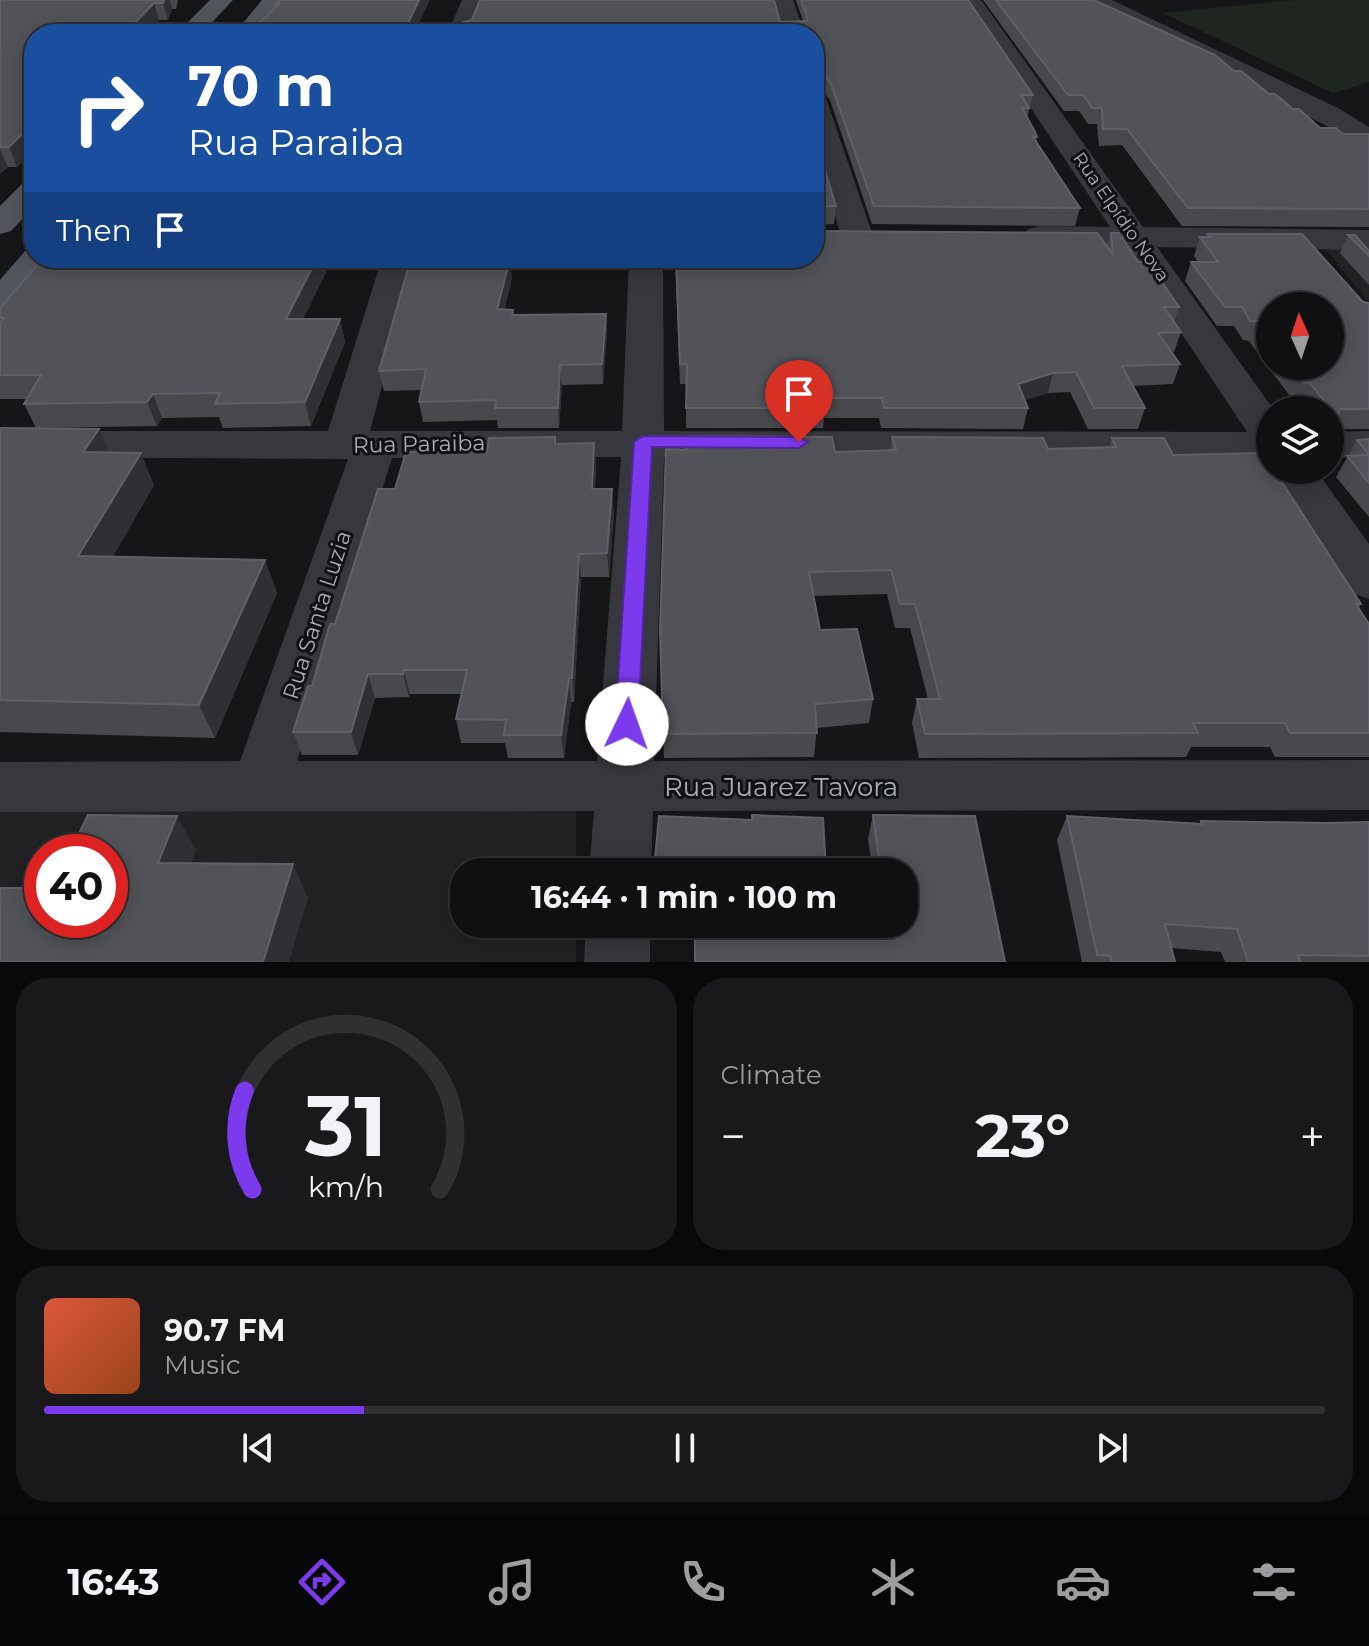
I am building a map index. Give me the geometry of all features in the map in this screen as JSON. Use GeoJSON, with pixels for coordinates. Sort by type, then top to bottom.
{"type":"FeatureCollection","features":[{"type":"Feature","properties":{"kind":"main road"},"geometry":{"type":"LineString","coordinates":[[198,24],[222,0]]}},
{"type":"Feature","properties":{"kind":"main road"},"geometry":{"type":"LineString","coordinates":[[254,24],[274,0]]}},
{"type":"Feature","properties":{"kind":"main road"},"geometry":{"type":"LineString","coordinates":[[0,224],[24,199]]}},
{"type":"Feature","properties":{"kind":"main road"},"geometry":{"type":"LineString","coordinates":[[0,302],[29,268]]}},
{"type":"Feature","properties":{"kind":"street"},"geometry":{"type":"LineString","coordinates":[[463,24],[473,0]]}},
{"type":"Feature","properties":{"kind":"street"},"geometry":{"type":"LineString","coordinates":[[782,0],[790,24]]}},
{"type":"Feature","properties":{"kind":"street","name":"Rua Elpídio Nova"},"geometry":{"type":"LineString","coordinates":[[970,0],[1256,414]]}},
{"type":"Feature","properties":{"kind":"street"},"geometry":{"type":"LineString","coordinates":[[1095,0],[1314,107],[1369,139]]}},
{"type":"Feature","properties":{"kind":"street"},"geometry":{"type":"LineString","coordinates":[[824,136],[858,236]]}},
{"type":"Feature","properties":{"kind":"street"},"geometry":{"type":"LineString","coordinates":[[1012,237],[1369,240]]}},
{"type":"Feature","properties":{"kind":"street"},"geometry":{"type":"LineString","coordinates":[[1305,239],[1332,270]]}},
{"type":"Feature","properties":{"kind":"street","name":"Rua Santa Luzia"},"geometry":{"type":"LineString","coordinates":[[260,787],[360,444],[397,268]]}},
{"type":"Feature","properties":{"kind":"street"},"geometry":{"type":"LineString","coordinates":[[620,858],[643,442],[646,268]]}},
{"type":"Feature","properties":{"kind":"street","name":"Rua Paraiba"},"geometry":{"type":"LineString","coordinates":[[0,444],[643,442],[1256,446]]}},
{"type":"Feature","properties":{"kind":"street"},"geometry":{"type":"LineString","coordinates":[[1344,445],[1369,444]]}},
{"type":"Feature","properties":{"kind":"street"},"geometry":{"type":"LineString","coordinates":[[1303,484],[1369,581]]}},
{"type":"Feature","properties":{"kind":"street","name":"Rua Juarez Tavora"},"geometry":{"type":"LineString","coordinates":[[0,787],[1369,785]]}},
{"type":"Feature","properties":{"kind":"street"},"geometry":{"type":"LineString","coordinates":[[617,962],[618,938]]}},
{"type":"Feature","properties":{"kind":"shaded area"},"geometry":{"type":"Polygon","coordinates":[[[1295,0],[1369,0],[1369,82],[1333,93],[1163,13],[1295,0]]]}},
{"type":"Feature","properties":{"kind":"shaded area"},"geometry":{"type":"Polygon","coordinates":[[[1317,243],[1369,244],[1369,302],[1329,254],[1317,243]]]}},
{"type":"Feature","properties":{"kind":"shaded area"},"geometry":{"type":"Polygon","coordinates":[[[0,806],[576,809],[576,858],[450,858],[450,938],[576,938],[576,962],[0,962],[0,806]]]}},
{"type":"Feature","properties":{"kind":"building"},"geometry":{"type":"Polygon","coordinates":[[[0,0],[164,0],[163,3],[154,3],[134,24],[24,24],[24,133],[9,147],[0,147],[0,0]]]}},
{"type":"Feature","properties":{"kind":"building"},"geometry":{"type":"Polygon","coordinates":[[[280,0],[419,0],[408,24],[258,24],[279,4],[276,4],[280,0]]]}},
{"type":"Feature","properties":{"kind":"building"},"geometry":{"type":"Polygon","coordinates":[[[480,0],[774,0],[780,22],[808,21],[801,0],[968,0],[1033,95],[1021,95],[1029,108],[1022,108],[1037,137],[1033,137],[1080,208],[874,206],[831,84],[824,76],[824,24],[462,24],[472,20],[480,0]]]}},
{"type":"Feature","properties":{"kind":"building"},"geometry":{"type":"Polygon","coordinates":[[[996,0],[1094,0],[1215,55],[1269,94],[1275,94],[1293,109],[1299,109],[1320,128],[1336,128],[1343,134],[1369,134],[1369,209],[1188,208],[1127,129],[1103,129],[1102,108],[1092,108],[1083,95],[1068,95],[996,0]]]}},
{"type":"Feature","properties":{"kind":"building"},"geometry":{"type":"Polygon","coordinates":[[[824,167],[836,206],[824,207],[824,167]]]}},
{"type":"Feature","properties":{"kind":"building"},"geometry":{"type":"Polygon","coordinates":[[[824,231],[1097,233],[1113,254],[1111,233],[1119,233],[1138,262],[1148,262],[1179,307],[1164,307],[1181,332],[1158,333],[1180,364],[1122,366],[1145,408],[1094,408],[1076,372],[1053,373],[1018,384],[1028,408],[884,408],[882,398],[823,398],[825,408],[686,408],[687,364],[680,364],[676,268],[824,268],[824,231]]]}},
{"type":"Feature","properties":{"kind":"building"},"geometry":{"type":"Polygon","coordinates":[[[1208,234],[1302,234],[1363,302],[1369,303],[1369,409],[1344,409],[1344,396],[1321,396],[1309,382],[1302,380],[1344,380],[1344,292],[1256,292],[1256,321],[1250,321],[1242,307],[1225,307],[1191,262],[1218,262],[1200,237],[1211,237],[1208,234]]]}},
{"type":"Feature","properties":{"kind":"building"},"geometry":{"type":"Polygon","coordinates":[[[1348,235],[1355,235],[1369,251],[1369,256],[1348,235]]]}},
{"type":"Feature","properties":{"kind":"building"},"geometry":{"type":"Polygon","coordinates":[[[34,268],[312,268],[286,319],[340,319],[305,402],[215,404],[220,393],[153,394],[147,402],[24,404],[41,375],[0,375],[0,323],[4,318],[0,318],[0,308],[34,268]]]}},
{"type":"Feature","properties":{"kind":"building"},"geometry":{"type":"Polygon","coordinates":[[[408,268],[508,268],[497,309],[513,310],[512,315],[606,314],[602,364],[560,365],[558,408],[495,408],[496,400],[419,402],[426,369],[379,371],[408,268]]]}},
{"type":"Feature","properties":{"kind":"building"},"geometry":{"type":"Polygon","coordinates":[[[1,428],[99,429],[83,452],[141,453],[78,556],[265,560],[199,705],[0,700],[1,428]]]}},
{"type":"Feature","properties":{"kind":"building"},"geometry":{"type":"Polygon","coordinates":[[[686,436],[832,437],[835,452],[896,450],[892,437],[1043,438],[1048,449],[1116,447],[1112,438],[1164,438],[1173,455],[1256,453],[1256,484],[1283,484],[1361,604],[1356,604],[1369,624],[1369,733],[1290,733],[1285,723],[1193,723],[1198,733],[925,734],[917,699],[940,699],[915,604],[900,604],[891,570],[809,572],[820,630],[857,629],[873,699],[815,704],[817,733],[663,734],[660,630],[666,449],[686,450],[686,436]]]}},
{"type":"Feature","properties":{"kind":"building"},"geometry":{"type":"Polygon","coordinates":[[[555,437],[555,444],[594,443],[592,489],[612,489],[607,553],[579,554],[572,678],[569,678],[561,735],[504,735],[506,720],[456,719],[467,670],[404,670],[403,674],[368,674],[351,732],[293,732],[308,686],[312,686],[330,624],[335,624],[378,489],[395,489],[406,452],[487,452],[489,438],[555,437]]]}},
{"type":"Feature","properties":{"kind":"building"},"geometry":{"type":"Polygon","coordinates":[[[1369,439],[1369,455],[1357,440],[1369,439]]]}},
{"type":"Feature","properties":{"kind":"building"},"geometry":{"type":"Polygon","coordinates":[[[1369,455],[1369,483],[1347,456],[1369,455]]]}},
{"type":"Feature","properties":{"kind":"building"},"geometry":{"type":"Polygon","coordinates":[[[88,815],[177,816],[158,863],[293,864],[263,962],[0,962],[0,888],[24,888],[24,938],[128,938],[128,834],[79,834],[88,815]]]}},
{"type":"Feature","properties":{"kind":"building"},"geometry":{"type":"Polygon","coordinates":[[[752,815],[823,818],[825,858],[655,858],[659,816],[752,820],[752,815]]]}},
{"type":"Feature","properties":{"kind":"building"},"geometry":{"type":"Polygon","coordinates":[[[873,815],[975,816],[1005,962],[695,962],[695,938],[918,938],[918,858],[879,858],[873,815]]]}},
{"type":"Feature","properties":{"kind":"building"},"geometry":{"type":"Polygon","coordinates":[[[1067,816],[1202,824],[1201,821],[1369,822],[1369,956],[1298,955],[1300,962],[1248,962],[1237,929],[1165,924],[1175,962],[1112,962],[1110,956],[1097,955],[1067,816]]]}},
{"type":"Feature","properties":{"kind":"route"},"geometry":{"type":"LineString","coordinates":[[627,724],[643,442],[799,442]]}}]}
